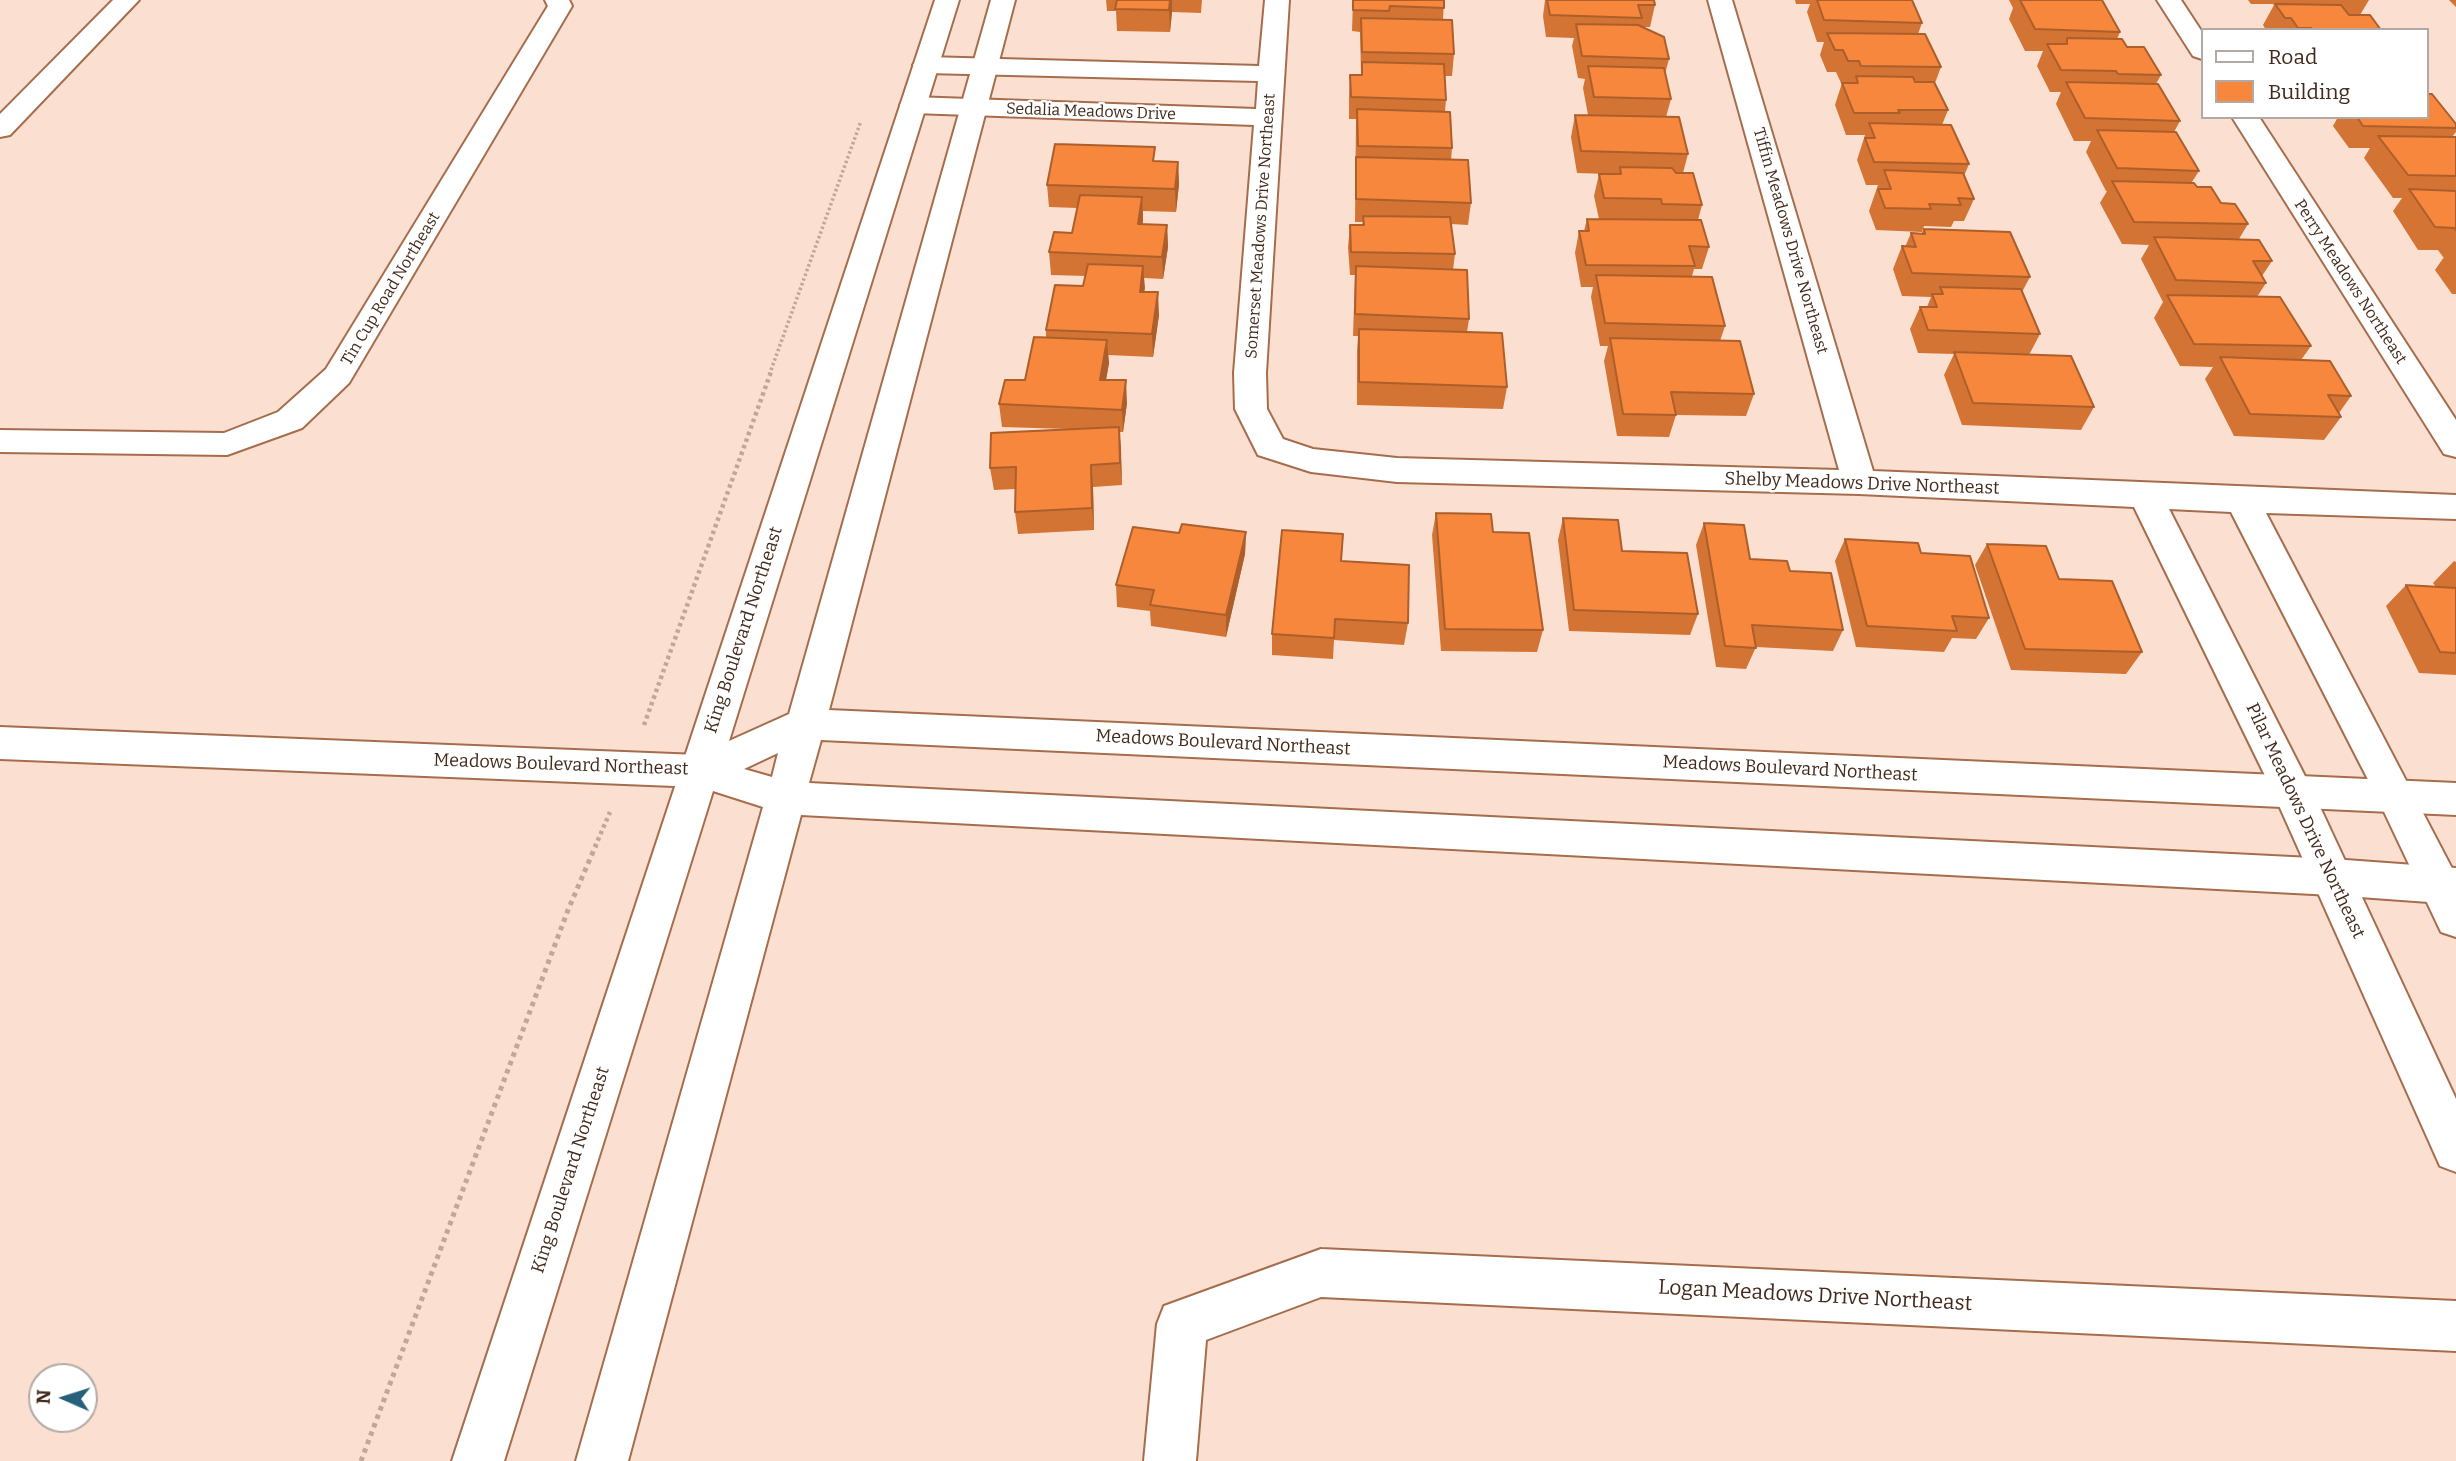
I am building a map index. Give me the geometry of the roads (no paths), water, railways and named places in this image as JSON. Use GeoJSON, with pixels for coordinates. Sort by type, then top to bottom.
{"type":"FeatureCollection","features":[{"type":"Feature","properties":{"kind":"street"},"geometry":{"type":"LineString","coordinates":[[0,129],[13,102],[127,0]]}},
{"type":"Feature","properties":{"kind":"street","name":"Tin Cup Road Northeast"},"geometry":{"type":"LineString","coordinates":[[0,440],[227,444],[290,420],[338,376],[560,6],[557,0]]}},
{"type":"Feature","properties":{"kind":"street","name":"King Boulevard Northeast"},"geometry":{"type":"LineString","coordinates":[[478,1461],[947,0]]}},
{"type":"Feature","properties":{"kind":"street"},"geometry":{"type":"LineString","coordinates":[[602,1461],[1003,0]]}},
{"type":"Feature","properties":{"kind":"street","name":"Somerset Meadows Drive Northeast"},"geometry":{"type":"LineString","coordinates":[[1270,447],[1251,409],[1250,373],[1277,0]]}},
{"type":"Feature","properties":{"kind":"street","name":"Tiffin Meadows Drive Northeast"},"geometry":{"type":"LineString","coordinates":[[1720,0],[1859,482]]}},
{"type":"Feature","properties":{"kind":"street"},"geometry":{"type":"LineString","coordinates":[[2169,0],[2200,48]]}},
{"type":"Feature","properties":{"kind":"street"},"geometry":{"type":"LineString","coordinates":[[926,65],[1272,74]]}},
{"type":"Feature","properties":{"kind":"street","name":"Sedalia Meadows Drive"},"geometry":{"type":"LineString","coordinates":[[913,106],[1269,118]]}},
{"type":"Feature","properties":{"kind":"street","name":"Perry Meadows Northeast"},"geometry":{"type":"LineString","coordinates":[[2246,119],[2456,446]]}},
{"type":"Feature","properties":{"kind":"street","name":"Shelby Meadows Drive Northeast"},"geometry":{"type":"LineString","coordinates":[[1270,447],[1311,460],[1397,470],[1859,482],[2456,507]]}},
{"type":"Feature","properties":{"kind":"street","name":"Pilar Meadows Drive Northeast"},"geometry":{"type":"LineString","coordinates":[[2146,496],[2293,792],[2456,1150]]}},
{"type":"Feature","properties":{"kind":"street"},"geometry":{"type":"LineString","coordinates":[[2242,500],[2450,897]]}},
{"type":"Feature","properties":{"kind":"street","name":"Meadows Boulevard Northeast"},"geometry":{"type":"LineString","coordinates":[[0,743],[699,771],[806,724],[2456,799]]}},
{"type":"Feature","properties":{"kind":"street"},"geometry":{"type":"LineString","coordinates":[[699,771],[786,798],[2332,877],[2450,897]]}},
{"type":"Feature","properties":{"kind":"street","name":"Logan Meadows Drive Northeast"},"geometry":{"type":"LineString","coordinates":[[1170,1461],[1182,1324],[1321,1273],[2456,1326]]}}]}
